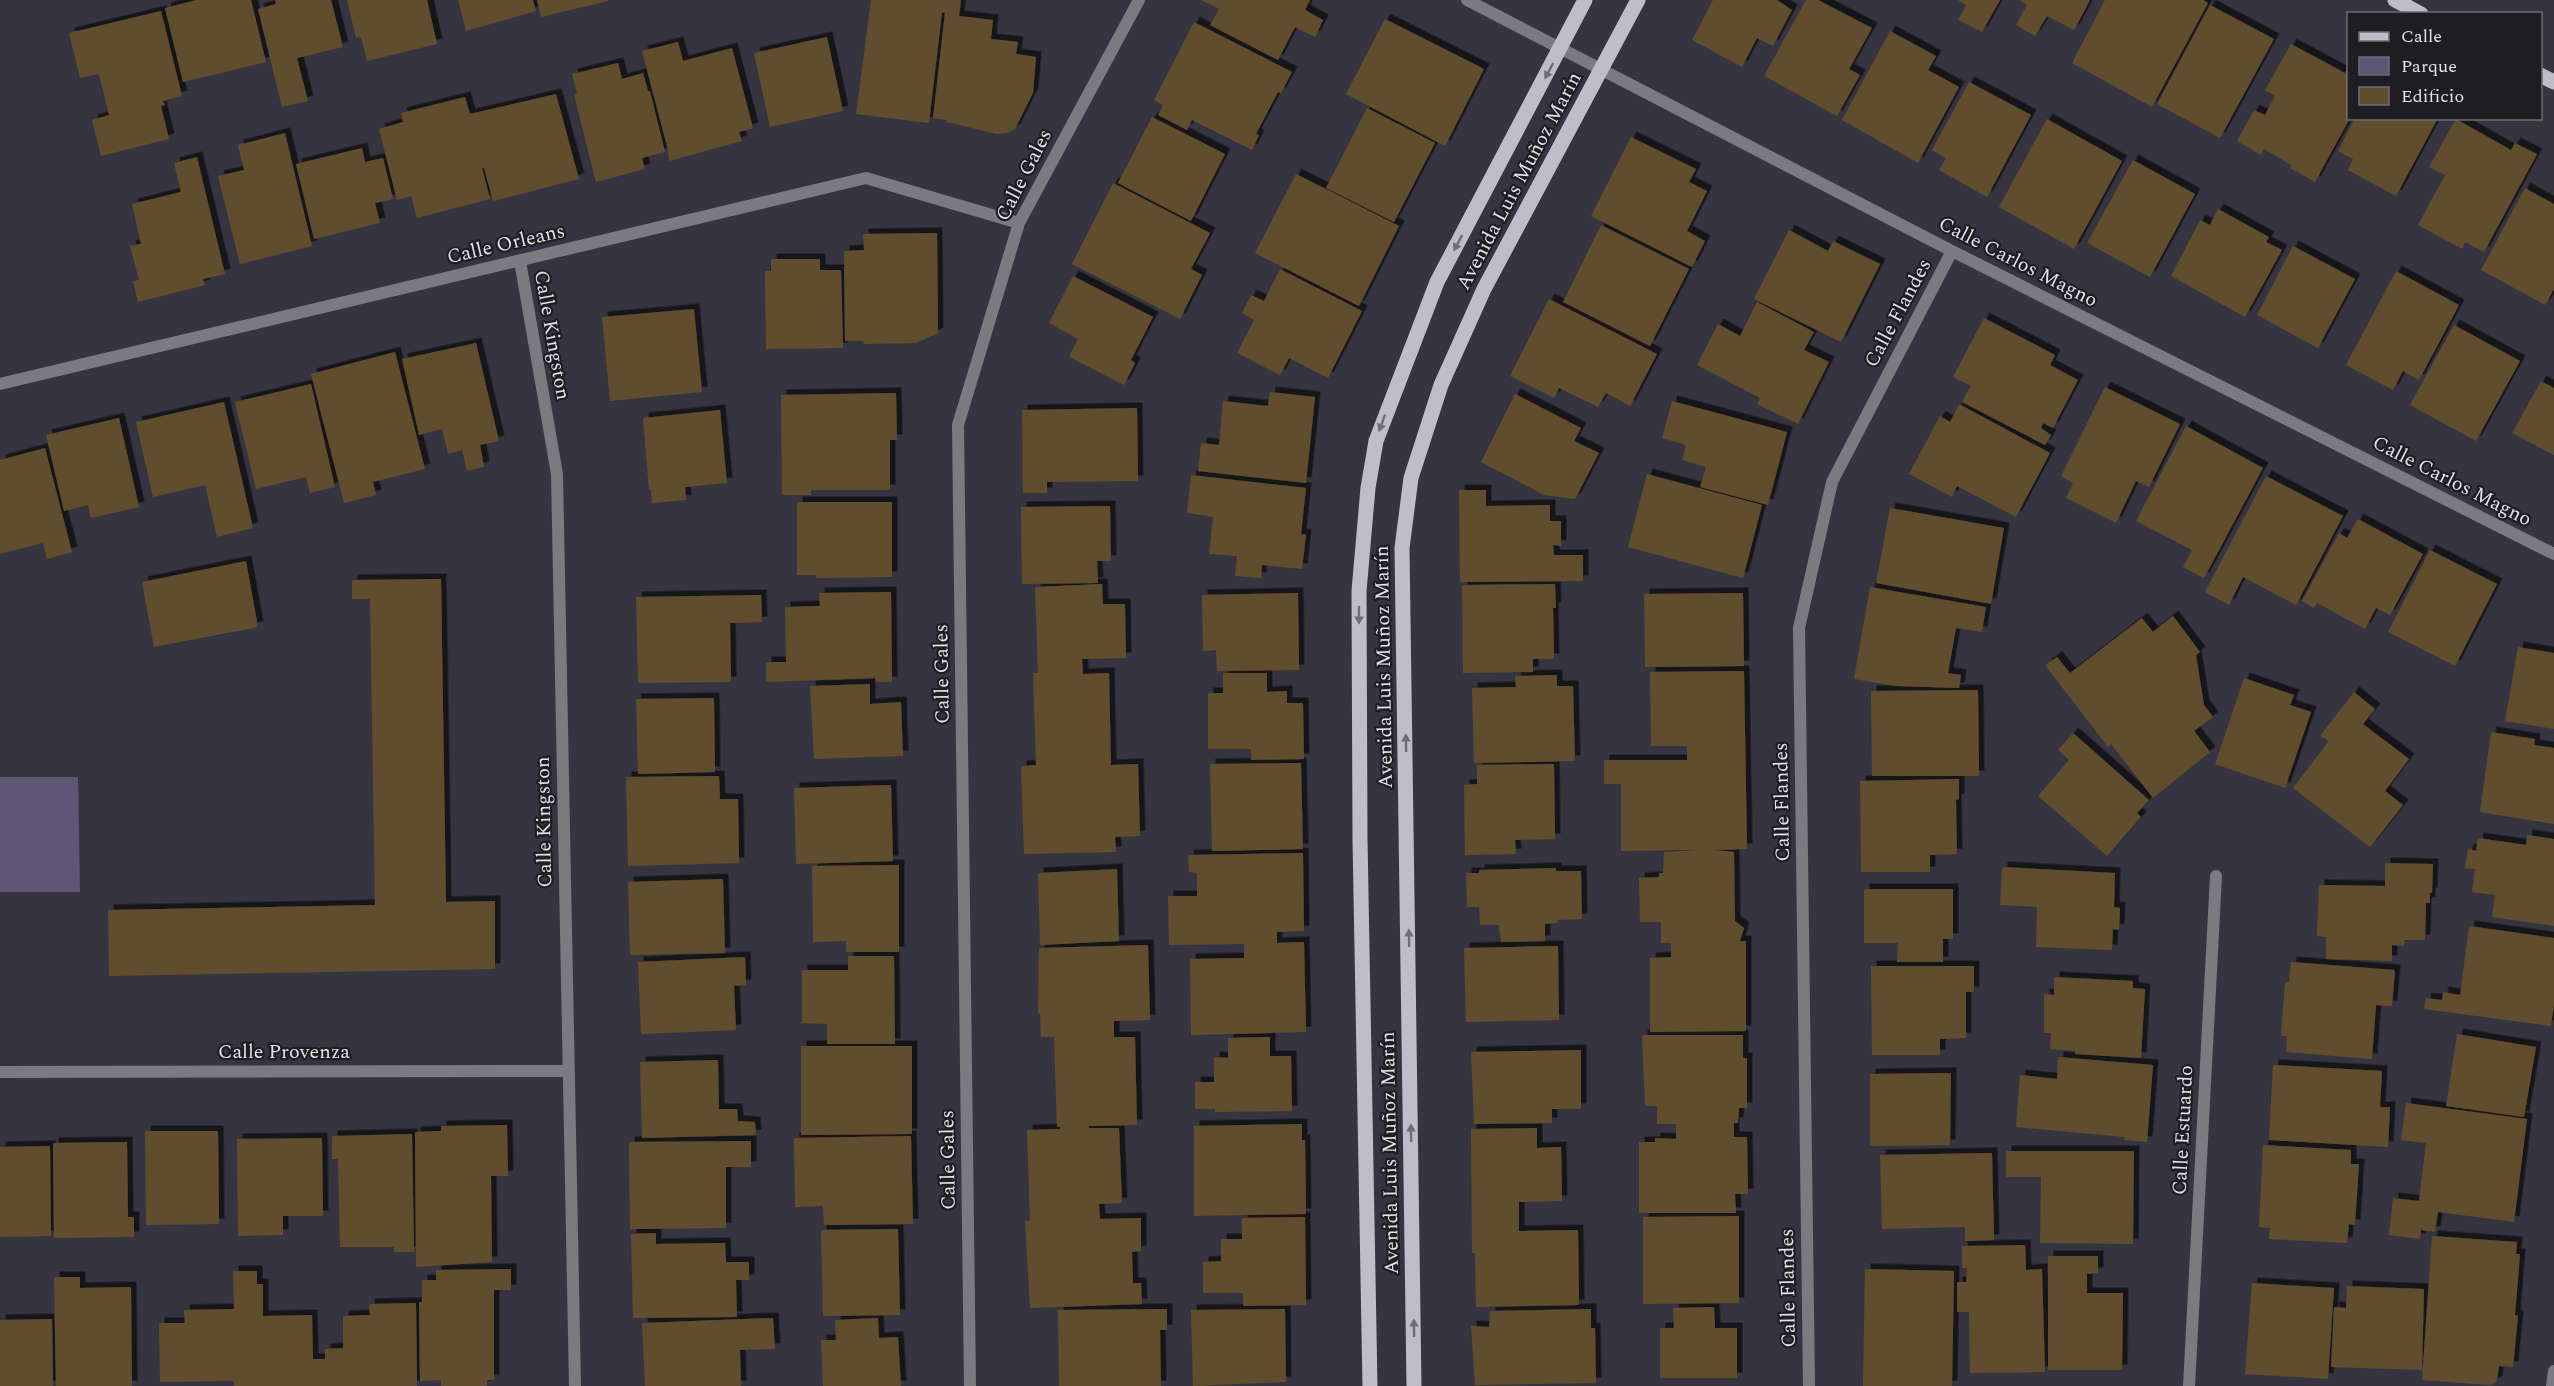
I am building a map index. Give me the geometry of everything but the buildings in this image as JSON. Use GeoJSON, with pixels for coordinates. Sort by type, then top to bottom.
{"type":"FeatureCollection","features":[{"type":"Feature","properties":{"kind":"main road","name":"Avenida Luis Muñoz Marín"},"geometry":{"type":"LineString","coordinates":[[1370,1386],[1359,603],[1368,488],[1376,441],[1437,282],[1585,0]]}},
{"type":"Feature","properties":{"kind":"main road","name":"Avenida Luis Muñoz Marín"},"geometry":{"type":"LineString","coordinates":[[1414,1386],[1402,548],[1411,478],[1442,385],[1484,289],[1638,0]]}},
{"type":"Feature","properties":{"kind":"main road"},"geometry":{"type":"LineString","coordinates":[[2395,0],[2417,12]]}},
{"type":"Feature","properties":{"kind":"street","name":"Calle Gales"},"geometry":{"type":"LineString","coordinates":[[970,1386],[958,425],[1019,223],[1139,0]]}},
{"type":"Feature","properties":{"kind":"street","name":"Calle Carlos Magno"},"geometry":{"type":"LineString","coordinates":[[1467,0],[1953,252],[2554,554]]}},
{"type":"Feature","properties":{"kind":"street","name":"Calle Orleans"},"geometry":{"type":"LineString","coordinates":[[0,384],[866,177],[1019,223]]}},
{"type":"Feature","properties":{"kind":"street","name":"Calle Flandes"},"geometry":{"type":"LineString","coordinates":[[1809,1386],[1799,628],[1832,482],[1953,252]]}},
{"type":"Feature","properties":{"kind":"street","name":"Calle Kingston"},"geometry":{"type":"LineString","coordinates":[[520,261],[557,474],[575,1386]]}},
{"type":"Feature","properties":{"kind":"street","name":"Calle Estuardo"},"geometry":{"type":"LineString","coordinates":[[2189,1386],[2217,876]]}},
{"type":"Feature","properties":{"kind":"street","name":"Calle Provenza"},"geometry":{"type":"LineString","coordinates":[[0,1072],[568,1071]]}},
{"type":"Feature","properties":{"kind":"street"},"geometry":{"type":"LineString","coordinates":[[2552,1386],[2554,1371]]}},
{"type":"Feature","properties":{"kind":"green space"},"geometry":{"type":"Polygon","coordinates":[[[0,777],[78,777],[80,892],[0,892],[0,777]]]}}]}
